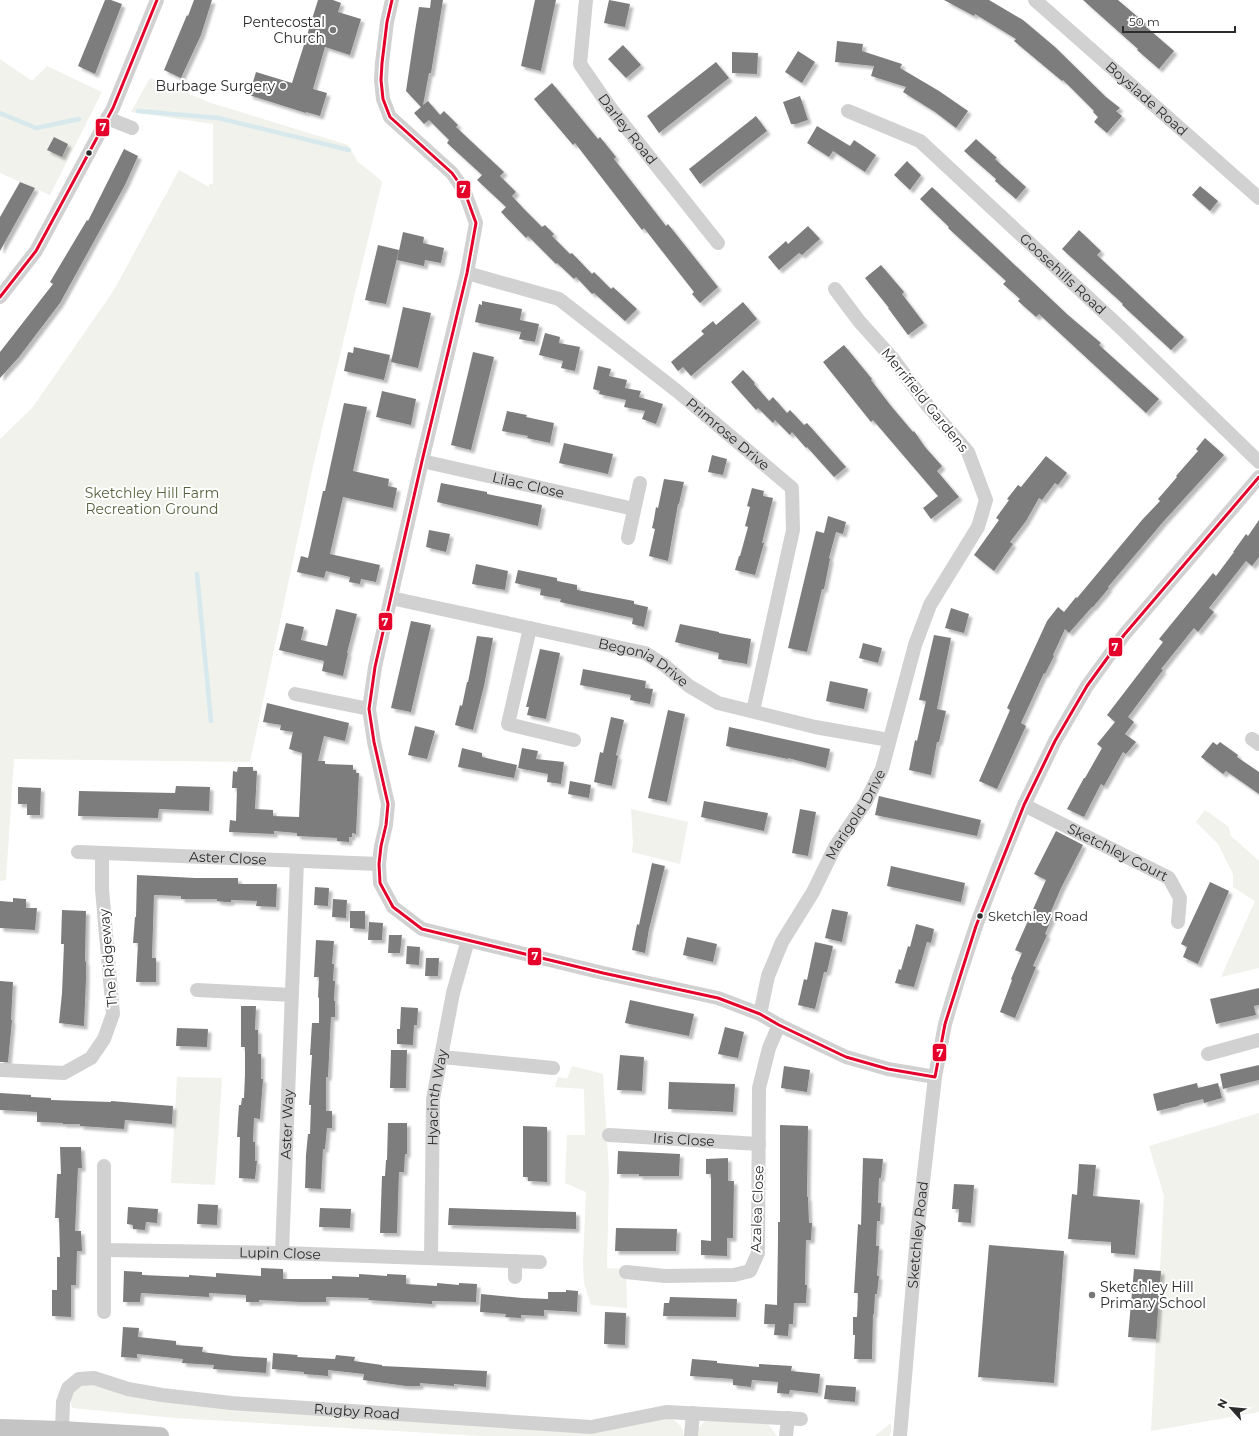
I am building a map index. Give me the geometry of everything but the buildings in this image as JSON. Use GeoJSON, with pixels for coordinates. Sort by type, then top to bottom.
{"type":"FeatureCollection","features":[{"type":"Feature","properties":{"kind":"main road"},"geometry":{"type":"LineString","coordinates":[[0,1428],[160,1436]]}},
{"type":"Feature","properties":{"kind":"street"},"geometry":{"type":"LineString","coordinates":[[0,297],[36,251],[113,108],[157,0]]}},
{"type":"Feature","properties":{"kind":"street"},"geometry":{"type":"LineString","coordinates":[[392,0],[386,22],[382,63],[381,80],[383,99],[390,117],[452,173],[464,190],[476,223],[467,273],[375,667],[369,709],[374,742],[388,804],[379,864],[380,883],[393,907],[422,929],[603,973],[718,998],[760,1014],[779,1025],[846,1057],[935,1078]]}},
{"type":"Feature","properties":{"kind":"street","name":"Darley Road"},"geometry":{"type":"LineString","coordinates":[[586,0],[580,64],[614,112],[718,244]]}},
{"type":"Feature","properties":{"kind":"street","name":"Boyslade Road"},"geometry":{"type":"LineString","coordinates":[[1035,0],[1259,198]]}},
{"type":"Feature","properties":{"kind":"street","name":"Goosehills Road"},"geometry":{"type":"LineString","coordinates":[[848,111],[920,141],[1115,323],[1259,462]]}},
{"type":"Feature","properties":{"kind":"street"},"geometry":{"type":"LineString","coordinates":[[107,118],[132,128]]}},
{"type":"Feature","properties":{"kind":"street","name":"Primrose Drive"},"geometry":{"type":"LineString","coordinates":[[467,273],[559,299],[677,391],[792,488],[793,530],[753,711]]}},
{"type":"Feature","properties":{"kind":"street","name":"Merrifield Gardens"},"geometry":{"type":"LineString","coordinates":[[835,289],[859,322],[893,359],[928,406],[968,452],[986,500],[978,527],[930,605]]}},
{"type":"Feature","properties":{"kind":"street","name":"Lilac Close"},"geometry":{"type":"LineString","coordinates":[[422,461],[634,509]]}},
{"type":"Feature","properties":{"kind":"street","name":"Sketchley Road"},"geometry":{"type":"LineString","coordinates":[[900,1436],[918,1227],[935,1078],[945,1024],[966,955],[996,873],[1024,805],[1055,741],[1088,686],[1124,636],[1259,477]]}},
{"type":"Feature","properties":{"kind":"street"},"geometry":{"type":"LineString","coordinates":[[628,538],[640,483]]}},
{"type":"Feature","properties":{"kind":"street","name":"Begonia Drive"},"geometry":{"type":"LineString","coordinates":[[391,598],[645,654],[664,666],[689,686],[718,703],[815,727],[889,740]]}},
{"type":"Feature","properties":{"kind":"street","name":"Marigold Drive"},"geometry":{"type":"LineString","coordinates":[[760,1014],[768,976],[782,942],[813,892],[835,847],[864,803],[882,769],[915,645],[930,605]]}},
{"type":"Feature","properties":{"kind":"street"},"geometry":{"type":"LineString","coordinates":[[530,628],[508,724],[574,740]]}},
{"type":"Feature","properties":{"kind":"street"},"geometry":{"type":"LineString","coordinates":[[295,694],[369,709]]}},
{"type":"Feature","properties":{"kind":"street","name":"Sketchley Court"},"geometry":{"type":"LineString","coordinates":[[1024,805],[1169,878],[1180,898],[1178,922]]}},
{"type":"Feature","properties":{"kind":"street","name":"Aster Close"},"geometry":{"type":"LineString","coordinates":[[78,852],[379,864]]}},
{"type":"Feature","properties":{"kind":"street","name":"The Ridgeway"},"geometry":{"type":"LineString","coordinates":[[0,1070],[64,1072],[91,1058],[104,1039],[113,1014],[102,889],[102,854]]}},
{"type":"Feature","properties":{"kind":"street","name":"Aster Way"},"geometry":{"type":"LineString","coordinates":[[282,1253],[297,861]]}},
{"type":"Feature","properties":{"kind":"street","name":"Hyacinth Way"},"geometry":{"type":"LineString","coordinates":[[431,1258],[433,1098],[453,994],[468,940]]}},
{"type":"Feature","properties":{"kind":"street"},"geometry":{"type":"LineString","coordinates":[[197,990],[292,995]]}},
{"type":"Feature","properties":{"kind":"street","name":"Azalea Close"},"geometry":{"type":"LineString","coordinates":[[626,1272],[665,1276],[734,1276],[750,1271],[758,1253],[759,1088],[769,1048],[779,1025]]}},
{"type":"Feature","properties":{"kind":"street"},"geometry":{"type":"LineString","coordinates":[[1208,1054],[1259,1040]]}},
{"type":"Feature","properties":{"kind":"street"},"geometry":{"type":"LineString","coordinates":[[442,1057],[553,1068]]}},
{"type":"Feature","properties":{"kind":"street","name":"Iris Close"},"geometry":{"type":"LineString","coordinates":[[609,1135],[758,1144]]}},
{"type":"Feature","properties":{"kind":"street"},"geometry":{"type":"LineString","coordinates":[[104,1166],[104,1312]]}},
{"type":"Feature","properties":{"kind":"street","name":"Lupin Close"},"geometry":{"type":"LineString","coordinates":[[104,1250],[282,1253],[540,1262]]}},
{"type":"Feature","properties":{"kind":"street"},"geometry":{"type":"LineString","coordinates":[[515,1261],[515,1276]]}},
{"type":"Feature","properties":{"kind":"street","name":"Rugby Road"},"geometry":{"type":"LineString","coordinates":[[62,1430],[63,1402],[68,1388],[79,1379],[94,1378],[128,1389],[162,1395],[231,1403],[591,1427],[666,1412],[794,1419],[786,1436]]}},
{"type":"Feature","properties":{"kind":"street"},"geometry":{"type":"LineString","coordinates":[[691,1436],[692,1413]]}},
{"type":"Feature","properties":{"kind":"green space"},"geometry":{"type":"Polygon","coordinates":[[[0,59],[32,81],[47,66],[102,92],[50,195],[0,173],[0,59]]]}},
{"type":"Feature","properties":{"kind":"green space","name":"Sketchley Hill Farm Recreation Ground"},"geometry":{"type":"Polygon","coordinates":[[[150,78],[211,103],[348,145],[358,162],[382,182],[314,462],[250,762],[14,759],[6,880],[0,881],[0,439],[33,407],[114,290],[179,170],[209,187],[209,184],[213,184],[213,124],[131,112],[150,78]]]}},
{"type":"Feature","properties":{"kind":"green space"},"geometry":{"type":"Polygon","coordinates":[[[631,809],[688,822],[680,864],[632,852],[633,842],[631,809]]]}},
{"type":"Feature","properties":{"kind":"green space"},"geometry":{"type":"Polygon","coordinates":[[[1205,810],[1229,827],[1230,835],[1259,861],[1259,968],[1221,977],[1255,901],[1233,887],[1233,874],[1218,844],[1196,822],[1205,810]]]}},
{"type":"Feature","properties":{"kind":"green space"},"geometry":{"type":"Polygon","coordinates":[[[572,1066],[603,1074],[609,1174],[607,1268],[626,1269],[627,1308],[591,1305],[584,1283],[583,1263],[586,1192],[565,1183],[567,1135],[585,1135],[584,1089],[555,1087],[558,1077],[567,1079],[572,1066]]]}},
{"type":"Feature","properties":{"kind":"green space"},"geometry":{"type":"Polygon","coordinates":[[[177,1077],[222,1078],[215,1185],[171,1183],[177,1077]]]}},
{"type":"Feature","properties":{"kind":"green space"},"geometry":{"type":"Polygon","coordinates":[[[1259,1113],[1259,1412],[1151,1431],[1164,1196],[1149,1146],[1259,1113]]]}},
{"type":"Feature","properties":{"kind":"green space"},"geometry":{"type":"Polygon","coordinates":[[[85,1382],[109,1386],[582,1428],[670,1418],[680,1425],[684,1436],[482,1436],[175,1418],[72,1408],[71,1394],[85,1382]]]}},
{"type":"Feature","properties":{"kind":"green space"},"geometry":{"type":"Polygon","coordinates":[[[705,1421],[762,1421],[769,1425],[777,1436],[696,1436],[700,1426],[705,1421]]]}},
{"type":"Feature","properties":{"kind":"green space"},"geometry":{"type":"Polygon","coordinates":[[[891,1423],[891,1433],[889,1436],[875,1436],[891,1423]]]}},
{"type":"Feature","properties":{"kind":"waterway"},"geometry":{"type":"LineString","coordinates":[[138,111],[218,118],[349,150]]}},
{"type":"Feature","properties":{"kind":"waterway"},"geometry":{"type":"LineString","coordinates":[[0,113],[36,128],[79,119]]}},
{"type":"Feature","properties":{"kind":"waterway"},"geometry":{"type":"LineString","coordinates":[[197,574],[211,721]]}},
{"type":"Feature","properties":{"kind":"transit line","name":"7"},"geometry":{"type":"LineString","coordinates":[[0,297],[36,251],[113,108],[157,0]]}},
{"type":"Feature","properties":{"kind":"transit line","name":"7"},"geometry":{"type":"LineString","coordinates":[[392,0],[387,22],[382,63],[381,80],[383,99],[390,117],[452,173],[464,190],[476,223],[467,273],[375,667],[369,709],[374,742],[388,804],[379,864],[380,883],[393,907],[422,929],[603,973],[718,998],[760,1014],[779,1025],[846,1057],[888,1069],[935,1077],[945,1024],[976,926],[1024,805],[1055,741],[1087,686],[1124,635],[1259,477]]}},
{"type":"Feature","properties":{"kind":"place","name":"Pentecostal Church"},"geometry":{"type":"Point","coordinates":[333,30]}},
{"type":"Feature","properties":{"kind":"place","name":"Burbage Surgery"},"geometry":{"type":"Point","coordinates":[283,86]}},
{"type":"Feature","properties":{"kind":"place","name":"Sketchley Road"},"geometry":{"type":"Point","coordinates":[980,916]}},
{"type":"Feature","properties":{"kind":"place","name":"Sketchley Hill Primary School"},"geometry":{"type":"Point","coordinates":[1092,1295]}}]}
